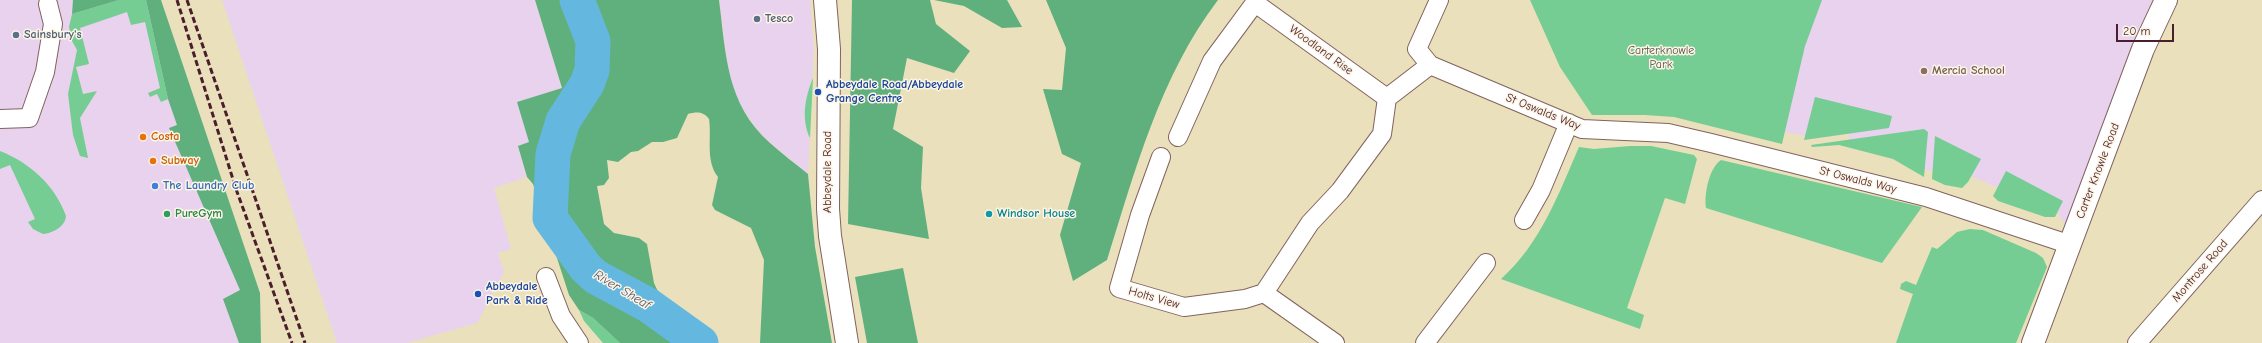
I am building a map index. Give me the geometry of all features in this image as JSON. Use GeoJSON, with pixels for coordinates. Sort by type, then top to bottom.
{"type":"FeatureCollection","features":[{"type":"Feature","properties":{"kind":"street","name":"Abbeydale Road"},"geometry":{"type":"LineString","coordinates":[[825,0],[829,49],[828,209],[830,236],[847,343]]}},
{"type":"Feature","properties":{"kind":"street"},"geometry":{"type":"LineString","coordinates":[[1335,343],[1264,293],[1310,223],[1340,191],[1382,134],[1387,98],[1430,65],[1417,49],[1439,0]]}},
{"type":"Feature","properties":{"kind":"street","name":"Carter Knowle Road"},"geometry":{"type":"LineString","coordinates":[[2033,343],[2071,245],[2143,49],[2166,0]]}},
{"type":"Feature","properties":{"kind":"street"},"geometry":{"type":"LineString","coordinates":[[1178,137],[1212,61],[1256,1]]}},
{"type":"Feature","properties":{"kind":"street","name":"Woodland Rise"},"geometry":{"type":"LineString","coordinates":[[1256,1],[1387,98]]}},
{"type":"Feature","properties":{"kind":"street"},"geometry":{"type":"LineString","coordinates":[[0,119],[29,118],[45,72],[53,24],[48,4]]}},
{"type":"Feature","properties":{"kind":"street","name":"St Oswalds Way"},"geometry":{"type":"LineString","coordinates":[[1430,65],[1582,129],[1668,133],[1711,143],[1926,197],[2071,245]]}},
{"type":"Feature","properties":{"kind":"street"},"geometry":{"type":"LineString","coordinates":[[1524,220],[1541,190],[1569,123]]}},
{"type":"Feature","properties":{"kind":"street","name":"Holts View"},"geometry":{"type":"LineString","coordinates":[[1161,157],[1140,215],[1119,288],[1184,307],[1245,300],[1264,293]]}},
{"type":"Feature","properties":{"kind":"street","name":"Montrose Road"},"geometry":{"type":"LineString","coordinates":[[2137,343],[2262,200]]}},
{"type":"Feature","properties":{"kind":"street"},"geometry":{"type":"LineString","coordinates":[[1424,343],[1486,263]]}},
{"type":"Feature","properties":{"kind":"street"},"geometry":{"type":"LineString","coordinates":[[546,277],[561,316],[578,343]]}},
{"type":"Feature","properties":{"kind":"shaded area"},"geometry":{"type":"Polygon","coordinates":[[[0,0],[159,0],[257,343],[0,343],[0,0]]]}},
{"type":"Feature","properties":{"kind":"shaded area"},"geometry":{"type":"Polygon","coordinates":[[[222,0],[535,0],[562,88],[529,143],[518,146],[527,177],[494,188],[511,249],[498,253],[504,272],[477,323],[407,343],[337,343],[222,0]]]}},
{"type":"Feature","properties":{"kind":"shaded area"},"geometry":{"type":"Polygon","coordinates":[[[719,0],[810,0],[814,48],[808,174],[770,143],[756,129],[739,103],[728,71],[719,0]]]}},
{"type":"Feature","properties":{"kind":"shaded area","name":"Mercia School"},"geometry":{"type":"Polygon","coordinates":[[[1746,0],[2155,0],[2068,228],[2058,214],[1968,175],[1925,170],[1900,149],[1849,142],[1849,134],[1804,140],[1805,136],[1785,132],[1783,138],[1746,0]]]}},
{"type":"Feature","properties":{"kind":"green space"},"geometry":{"type":"Polygon","coordinates":[[[73,0],[119,0],[72,14],[73,0]]]}},
{"type":"Feature","properties":{"kind":"green space"},"geometry":{"type":"Polygon","coordinates":[[[119,0],[146,0],[168,99],[161,102],[157,94],[150,97],[148,93],[160,88],[145,22],[131,25],[127,12],[80,28],[89,64],[76,67],[83,94],[97,91],[80,118],[88,158],[80,156],[73,135],[68,94],[77,50],[72,41],[69,27],[72,14],[119,0]]]}},
{"type":"Feature","properties":{"kind":"green space"},"geometry":{"type":"Polygon","coordinates":[[[146,0],[161,0],[260,293],[261,343],[239,343],[223,299],[240,290],[169,128],[177,125],[168,99],[146,0]]]}},
{"type":"Feature","properties":{"kind":"green space"},"geometry":{"type":"Polygon","coordinates":[[[535,0],[719,0],[724,40],[731,77],[736,95],[744,112],[755,128],[770,143],[808,174],[815,247],[832,343],[760,343],[764,260],[751,228],[715,210],[712,205],[718,177],[714,170],[710,156],[709,119],[707,116],[699,113],[688,114],[677,138],[663,142],[652,142],[638,151],[631,152],[618,162],[607,160],[609,178],[604,185],[597,186],[604,224],[614,233],[639,238],[647,244],[654,283],[661,298],[693,343],[620,343],[593,318],[579,310],[569,295],[533,184],[527,177],[518,146],[529,142],[517,102],[562,88],[535,0]]]}},
{"type":"Feature","properties":{"kind":"green space"},"geometry":{"type":"Polygon","coordinates":[[[852,0],[930,0],[936,24],[970,51],[954,73],[907,58],[893,129],[923,147],[921,188],[929,239],[848,224],[852,0]]]}},
{"type":"Feature","properties":{"kind":"green space"},"geometry":{"type":"Polygon","coordinates":[[[934,0],[1007,0],[1022,27],[1002,28],[964,6],[934,0]]]}},
{"type":"Feature","properties":{"kind":"green space"},"geometry":{"type":"Polygon","coordinates":[[[1046,0],[1218,0],[1198,29],[1180,60],[1165,92],[1139,159],[1107,260],[1073,281],[1060,235],[1081,163],[1062,154],[1043,89],[1062,90],[1066,48],[1046,0]]]}},
{"type":"Feature","properties":{"kind":"green space","name":"Carterknowle Park"},"geometry":{"type":"Polygon","coordinates":[[[1530,0],[1822,0],[1805,46],[1782,144],[1674,117],[1645,115],[1592,115],[1560,67],[1530,0]]]}},
{"type":"Feature","properties":{"kind":"green space"},"geometry":{"type":"Polygon","coordinates":[[[813,78],[810,138],[807,131],[805,108],[813,78]]]}},
{"type":"Feature","properties":{"kind":"green space"},"geometry":{"type":"Polygon","coordinates":[[[1815,97],[1892,116],[1889,128],[1804,140],[1815,97]]]}},
{"type":"Feature","properties":{"kind":"green space"},"geometry":{"type":"Polygon","coordinates":[[[1924,129],[1928,132],[1924,177],[1893,159],[1839,145],[1812,147],[1811,145],[1924,129]]]}},
{"type":"Feature","properties":{"kind":"green space"},"geometry":{"type":"Polygon","coordinates":[[[1935,136],[1981,159],[1968,182],[1962,188],[1945,185],[1932,179],[1935,136]]]}},
{"type":"Feature","properties":{"kind":"green space"},"geometry":{"type":"Polygon","coordinates":[[[1651,146],[1694,155],[1697,159],[1685,204],[1665,198],[1627,308],[1644,315],[1640,329],[1501,279],[1515,265],[1538,234],[1556,200],[1579,147],[1594,149],[1651,146]]]}},
{"type":"Feature","properties":{"kind":"green space"},"geometry":{"type":"Polygon","coordinates":[[[0,151],[21,162],[40,176],[55,194],[66,216],[65,220],[58,229],[43,234],[33,229],[28,222],[35,219],[10,165],[0,169],[0,151]]]}},
{"type":"Feature","properties":{"kind":"green space"},"geometry":{"type":"Polygon","coordinates":[[[1721,160],[1922,207],[1882,263],[1706,208],[1706,196],[1710,175],[1721,160]]]}},
{"type":"Feature","properties":{"kind":"green space"},"geometry":{"type":"Polygon","coordinates":[[[2006,171],[2063,201],[2055,217],[2045,217],[1998,201],[1993,196],[2006,171]]]}},
{"type":"Feature","properties":{"kind":"green space"},"geometry":{"type":"Polygon","coordinates":[[[1970,229],[1983,230],[2036,253],[2043,258],[2047,267],[2016,343],[1896,343],[1913,294],[1900,289],[1901,284],[1906,281],[1916,285],[1932,247],[1937,249],[1957,232],[1970,229]]]}},
{"type":"Feature","properties":{"kind":"green space"},"geometry":{"type":"Polygon","coordinates":[[[903,268],[918,343],[867,343],[855,277],[903,268]]]}},
{"type":"Feature","properties":{"kind":"green space"},"geometry":{"type":"Polygon","coordinates":[[[579,310],[593,318],[620,343],[603,343],[584,321],[579,310]]]}},
{"type":"Feature","properties":{"kind":"waterway","name":"River Sheaf"},"geometry":{"type":"LineString","coordinates":[[577,0],[593,41],[592,70],[587,84],[563,121],[553,154],[550,218],[586,268],[596,277],[648,305],[701,343]]}},
{"type":"Feature","properties":{"kind":"railway"},"geometry":{"type":"LineString","coordinates":[[177,0],[236,189],[292,343]]}},
{"type":"Feature","properties":{"kind":"railway"},"geometry":{"type":"LineString","coordinates":[[187,0],[305,343]]}},
{"type":"Feature","properties":{"kind":"place","name":"Tesco"},"geometry":{"type":"Point","coordinates":[757,19]}},
{"type":"Feature","properties":{"kind":"place","name":"Sainsbury's"},"geometry":{"type":"Point","coordinates":[16,35]}},
{"type":"Feature","properties":{"kind":"place","name":"Mercia School"},"geometry":{"type":"Point","coordinates":[1924,71]}},
{"type":"Feature","properties":{"kind":"place","name":"Abbeydale Road/Abbeydale Grange Centre"},"geometry":{"type":"Point","coordinates":[818,92]}},
{"type":"Feature","properties":{"kind":"place","name":"Costa"},"geometry":{"type":"Point","coordinates":[143,137]}},
{"type":"Feature","properties":{"kind":"place","name":"Subway"},"geometry":{"type":"Point","coordinates":[153,161]}},
{"type":"Feature","properties":{"kind":"place","name":"The Laundry Club"},"geometry":{"type":"Point","coordinates":[155,186]}},
{"type":"Feature","properties":{"kind":"place","name":"PureGym"},"geometry":{"type":"Point","coordinates":[167,214]}},
{"type":"Feature","properties":{"kind":"place","name":"Windsor House"},"geometry":{"type":"Point","coordinates":[989,214]}},
{"type":"Feature","properties":{"kind":"place","name":"Abbeydale Park & Ride"},"geometry":{"type":"Point","coordinates":[478,294]}}]}
